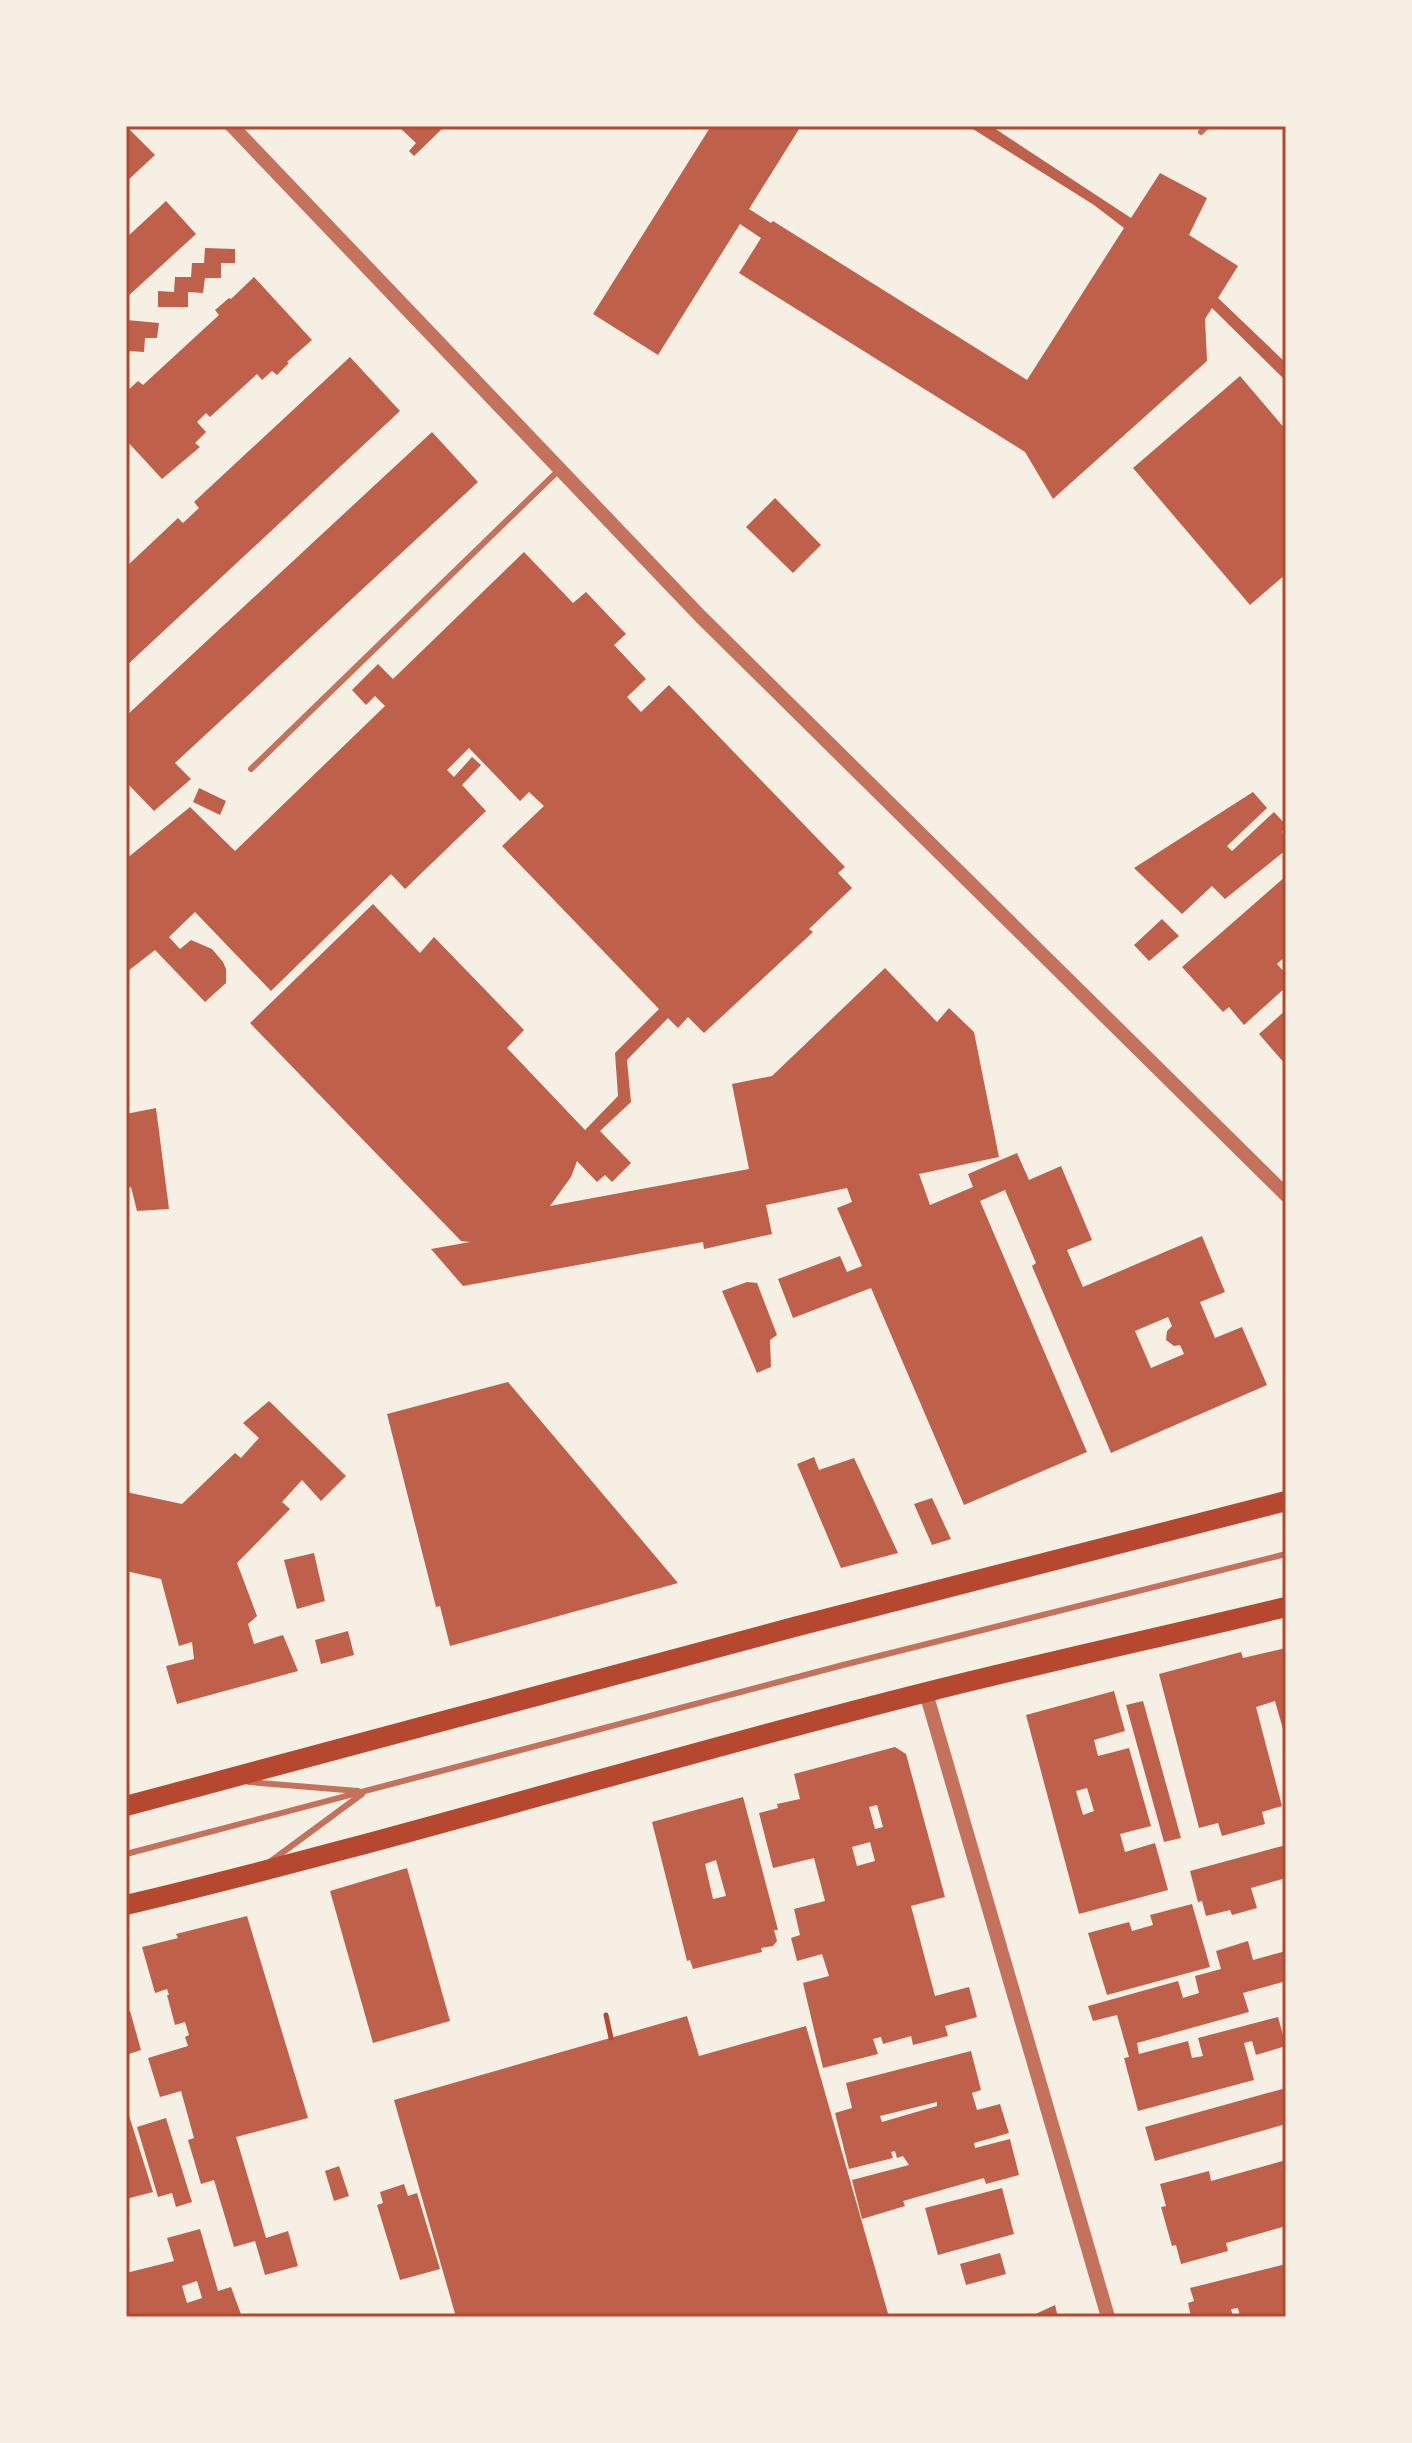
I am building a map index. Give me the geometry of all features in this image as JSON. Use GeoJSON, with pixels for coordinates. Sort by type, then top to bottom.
{"type":"FeatureCollection","features":[{"type":"Feature","properties":{"kind":"main road"},"geometry":{"type":"LineString","coordinates":[[126,1806],[778,1631],[1286,1501]]}},
{"type":"Feature","properties":{"kind":"main road"},"geometry":{"type":"LineString","coordinates":[[126,1905],[252,1875],[926,1693],[1286,1607]]}},
{"type":"Feature","properties":{"kind":"street"},"geometry":{"type":"LineString","coordinates":[[232,126],[700,616],[1286,1195]]}},
{"type":"Feature","properties":{"kind":"street"},"geometry":{"type":"LineString","coordinates":[[926,1693],[1108,2317]]}},
{"type":"Feature","properties":{"kind":"lane"},"geometry":{"type":"LineString","coordinates":[[1201,132],[1207,126]]}},
{"type":"Feature","properties":{"kind":"lane"},"geometry":{"type":"LineString","coordinates":[[251,769],[560,469]]}},
{"type":"Feature","properties":{"kind":"lane"},"geometry":{"type":"LineString","coordinates":[[126,1854],[843,1665],[1286,1554]]}},
{"type":"Feature","properties":{"kind":"lane"},"geometry":{"type":"LineString","coordinates":[[229,1780],[365,1792]]}},
{"type":"Feature","properties":{"kind":"lane"},"geometry":{"type":"LineString","coordinates":[[252,1875],[365,1792]]}},
{"type":"Feature","properties":{"kind":"path"},"geometry":{"type":"LineString","coordinates":[[606,2015],[611,2038]]}},
{"type":"Feature","properties":{"kind":"building"},"geometry":{"type":"Polygon","coordinates":[[[126,126],[155,155],[126,182],[126,126]]]}},
{"type":"Feature","properties":{"kind":"building"},"geometry":{"type":"Polygon","coordinates":[[[398,126],[445,126],[414,156],[409,151],[416,143],[398,126]]]}},
{"type":"Feature","properties":{"kind":"building"},"geometry":{"type":"Polygon","coordinates":[[[711,126],[801,126],[749,209],[1027,380],[1124,228],[1094,205],[968,126],[991,126],[1131,218],[1160,173],[1207,198],[1189,235],[1238,266],[1218,298],[1286,363],[1286,381],[1212,308],[1205,319],[1207,361],[1053,499],[1025,452],[739,273],[761,238],[740,224],[658,355],[593,314],[711,126]]]}},
{"type":"Feature","properties":{"kind":"building"},"geometry":{"type":"Polygon","coordinates":[[[166,201],[196,234],[126,298],[126,238],[166,201]]]}},
{"type":"Feature","properties":{"kind":"building"},"geometry":{"type":"Polygon","coordinates":[[[205,248],[235,249],[235,263],[221,263],[221,278],[205,278],[203,293],[188,292],[188,307],[158,307],[158,291],[174,292],[175,277],[191,277],[192,263],[204,263],[205,248]]]}},
{"type":"Feature","properties":{"kind":"building"},"geometry":{"type":"Polygon","coordinates":[[[254,277],[312,340],[277,375],[272,371],[262,380],[257,374],[210,417],[206,413],[197,422],[206,432],[195,443],[200,447],[162,479],[126,440],[126,392],[138,381],[143,385],[219,315],[215,310],[254,277]]]}},
{"type":"Feature","properties":{"kind":"building"},"geometry":{"type":"Polygon","coordinates":[[[127,320],[159,323],[157,338],[145,338],[144,352],[129,351],[126,362],[127,320]]]}},
{"type":"Feature","properties":{"kind":"building"},"geometry":{"type":"Polygon","coordinates":[[[350,357],[400,411],[126,666],[126,567],[178,518],[183,523],[199,508],[194,502],[350,357]]]}},
{"type":"Feature","properties":{"kind":"building"},"geometry":{"type":"Polygon","coordinates":[[[1240,376],[1286,430],[1286,574],[1250,605],[1133,468],[1240,376]]]}},
{"type":"Feature","properties":{"kind":"building"},"geometry":{"type":"Polygon","coordinates":[[[432,432],[478,482],[175,763],[191,779],[154,811],[126,782],[126,716],[432,432]]]}},
{"type":"Feature","properties":{"kind":"building"},"geometry":{"type":"Polygon","coordinates":[[[775,498],[821,545],[793,573],[746,527],[775,498]]]}},
{"type":"Feature","properties":{"kind":"building"},"geometry":{"type":"Polygon","coordinates":[[[524,552],[573,603],[586,592],[626,634],[614,645],[646,679],[627,697],[641,712],[669,685],[845,867],[838,873],[852,888],[809,929],[813,932],[704,1033],[688,1017],[678,1028],[668,1018],[627,1060],[631,1102],[600,1131],[631,1163],[612,1182],[605,1175],[597,1182],[577,1161],[571,1177],[550,1206],[749,1169],[732,1084],[772,1076],[885,968],[937,1022],[949,1008],[974,1032],[999,1157],[919,1174],[930,1205],[973,1187],[968,1174],[1017,1153],[1029,1180],[1061,1166],[1092,1240],[1067,1250],[1083,1287],[1202,1236],[1225,1292],[1200,1302],[1215,1338],[1242,1327],[1267,1385],[1111,1453],[1032,1266],[1036,1263],[1005,1190],[980,1201],[1087,1452],[964,1505],[871,1288],[793,1318],[778,1279],[840,1256],[847,1272],[862,1266],[837,1208],[852,1202],[847,1188],[766,1205],[772,1234],[704,1249],[703,1242],[463,1286],[431,1249],[470,1242],[461,1241],[250,1023],[373,904],[420,953],[434,937],[524,1030],[507,1048],[585,1130],[618,1096],[615,1053],[659,1009],[502,846],[544,806],[529,792],[520,801],[469,748],[447,770],[454,777],[472,757],[481,765],[462,785],[486,811],[405,889],[391,874],[271,991],[195,912],[169,937],[180,949],[191,940],[212,949],[223,962],[226,983],[205,1002],[155,950],[128,971],[126,969],[126,859],[190,807],[235,851],[385,706],[375,696],[366,705],[352,690],[378,664],[393,679],[524,552]],[[1168,1317],[1135,1331],[1151,1368],[1184,1354],[1180,1345],[1174,1346],[1166,1340],[1167,1331],[1172,1326],[1168,1317]]]}},
{"type":"Feature","properties":{"kind":"building"},"geometry":{"type":"Polygon","coordinates":[[[199,788],[226,801],[220,815],[193,802],[199,788]]]}},
{"type":"Feature","properties":{"kind":"building"},"geometry":{"type":"Polygon","coordinates":[[[1253,792],[1267,808],[1227,846],[1232,851],[1274,812],[1286,825],[1282,832],[1286,836],[1286,850],[1225,899],[1212,886],[1182,914],[1134,868],[1253,792]]]}},
{"type":"Feature","properties":{"kind":"building"},"geometry":{"type":"Polygon","coordinates":[[[1286,876],[1286,956],[1277,964],[1286,974],[1286,987],[1244,1025],[1229,1007],[1223,1012],[1182,967],[1286,876]]]}},
{"type":"Feature","properties":{"kind":"building"},"geometry":{"type":"Polygon","coordinates":[[[1162,919],[1179,936],[1149,961],[1134,945],[1162,919]]]}},
{"type":"Feature","properties":{"kind":"building"},"geometry":{"type":"Polygon","coordinates":[[[1286,1010],[1286,1065],[1259,1034],[1286,1010]]]}},
{"type":"Feature","properties":{"kind":"building"},"geometry":{"type":"Polygon","coordinates":[[[156,1108],[169,1209],[137,1211],[131,1187],[126,1188],[126,1114],[156,1108]]]}},
{"type":"Feature","properties":{"kind":"building"},"geometry":{"type":"Polygon","coordinates":[[[747,1282],[757,1283],[777,1335],[770,1340],[771,1367],[757,1373],[722,1291],[747,1282]]]}},
{"type":"Feature","properties":{"kind":"building"},"geometry":{"type":"Polygon","coordinates":[[[508,1382],[678,1583],[450,1646],[440,1606],[436,1607],[387,1414],[508,1382]]]}},
{"type":"Feature","properties":{"kind":"building"},"geometry":{"type":"Polygon","coordinates":[[[269,1401],[346,1476],[321,1501],[302,1480],[282,1502],[290,1509],[237,1563],[257,1616],[248,1624],[254,1644],[283,1635],[298,1671],[177,1704],[166,1666],[194,1659],[192,1642],[179,1646],[161,1579],[126,1571],[126,1492],[182,1504],[235,1453],[241,1458],[259,1438],[243,1423],[269,1401]]]}},
{"type":"Feature","properties":{"kind":"building"},"geometry":{"type":"Polygon","coordinates":[[[814,1457],[819,1470],[854,1458],[898,1553],[841,1568],[797,1464],[814,1457]]]}},
{"type":"Feature","properties":{"kind":"building"},"geometry":{"type":"Polygon","coordinates":[[[932,1498],[951,1539],[932,1545],[914,1504],[932,1498]]]}},
{"type":"Feature","properties":{"kind":"building"},"geometry":{"type":"Polygon","coordinates":[[[314,1553],[325,1601],[297,1609],[284,1560],[314,1553]]]}},
{"type":"Feature","properties":{"kind":"building"},"geometry":{"type":"Polygon","coordinates":[[[348,1631],[354,1655],[321,1664],[315,1640],[348,1631]]]}},
{"type":"Feature","properties":{"kind":"building"},"geometry":{"type":"Polygon","coordinates":[[[1286,1648],[1286,1740],[1275,1701],[1256,1707],[1282,1806],[1262,1812],[1265,1824],[1222,1836],[1218,1823],[1199,1828],[1159,1674],[1241,1652],[1243,1658],[1286,1648]]]}},
{"type":"Feature","properties":{"kind":"building"},"geometry":{"type":"Polygon","coordinates":[[[1114,1691],[1125,1731],[1094,1740],[1098,1756],[1129,1748],[1151,1826],[1120,1834],[1125,1852],[1155,1843],[1168,1890],[1079,1914],[1026,1715],[1114,1691]],[[1087,1788],[1076,1791],[1083,1815],[1094,1811],[1087,1788]]]}},
{"type":"Feature","properties":{"kind":"building"},"geometry":{"type":"Polygon","coordinates":[[[1143,1701],[1181,1838],[1164,1842],[1126,1705],[1143,1701]]]}},
{"type":"Feature","properties":{"kind":"building"},"geometry":{"type":"Polygon","coordinates":[[[895,1747],[906,1754],[945,1897],[911,1906],[935,1996],[969,1987],[977,2017],[945,2026],[948,2036],[913,2045],[911,2036],[883,2044],[881,2037],[873,2039],[878,2054],[823,2068],[803,1983],[829,1976],[822,1954],[797,1961],[791,1938],[800,1935],[794,1909],[825,1901],[814,1858],[773,1868],[759,1813],[778,1808],[777,1804],[800,1799],[794,1774],[895,1747]],[[877,1805],[869,1807],[875,1829],[883,1827],[877,1805]],[[870,1842],[852,1847],[857,1866],[875,1861],[870,1842]]]}},
{"type":"Feature","properties":{"kind":"building"},"geometry":{"type":"Polygon","coordinates":[[[743,1797],[778,1930],[774,1930],[777,1941],[773,1946],[761,1948],[762,1952],[693,1969],[690,1960],[687,1961],[652,1822],[743,1797]],[[716,1860],[705,1864],[713,1899],[726,1896],[716,1860]]]}},
{"type":"Feature","properties":{"kind":"building"},"geometry":{"type":"Polygon","coordinates":[[[1286,1845],[1286,1878],[1251,1888],[1257,1908],[1232,1915],[1230,1910],[1206,1916],[1202,1901],[1198,1902],[1190,1871],[1286,1845]]]}},
{"type":"Feature","properties":{"kind":"building"},"geometry":{"type":"Polygon","coordinates":[[[407,1868],[450,2021],[373,2043],[330,1891],[407,1868]]]}},
{"type":"Feature","properties":{"kind":"building"},"geometry":{"type":"Polygon","coordinates":[[[1192,1904],[1210,1967],[1107,1995],[1088,1933],[1129,1922],[1132,1931],[1153,1925],[1150,1915],[1192,1904]]]}},
{"type":"Feature","properties":{"kind":"building"},"geometry":{"type":"Polygon","coordinates":[[[247,1916],[308,2118],[236,2137],[266,2238],[288,2231],[298,2266],[265,2275],[255,2241],[234,2247],[214,2180],[201,2184],[188,2140],[194,2138],[181,2091],[160,2097],[148,2058],[188,2046],[185,2037],[189,2035],[185,2022],[175,2025],[167,1989],[155,1993],[142,1947],[178,1938],[176,1934],[247,1916]]]}},
{"type":"Feature","properties":{"kind":"building"},"geometry":{"type":"Polygon","coordinates":[[[1248,1941],[1253,1960],[1286,1951],[1286,1981],[1243,1993],[1249,2012],[1137,2043],[1139,2054],[1188,2041],[1192,2058],[1203,2056],[1198,2038],[1278,2017],[1286,2046],[1256,2055],[1252,2041],[1244,2043],[1254,2080],[1138,2111],[1124,2058],[1129,2057],[1117,2015],[1093,2021],[1088,2006],[1178,1981],[1183,1998],[1199,1993],[1195,1976],[1221,1969],[1216,1951],[1248,1941]]]}},
{"type":"Feature","properties":{"kind":"building"},"geometry":{"type":"Polygon","coordinates":[[[130,2011],[141,2050],[126,2055],[126,2012],[130,2011]]]}},
{"type":"Feature","properties":{"kind":"building"},"geometry":{"type":"Polygon","coordinates":[[[687,2016],[699,2056],[806,2026],[889,2317],[456,2317],[394,2100],[687,2016]]]}},
{"type":"Feature","properties":{"kind":"building"},"geometry":{"type":"Polygon","coordinates":[[[971,2051],[981,2090],[972,2093],[977,2110],[1000,2104],[1009,2133],[974,2143],[975,2148],[1010,2139],[1019,2175],[986,2184],[984,2178],[903,2201],[905,2206],[862,2219],[852,2180],[909,2165],[903,2156],[897,2158],[895,2151],[891,2152],[893,2158],[849,2169],[835,2113],[852,2108],[846,2083],[971,2051]],[[937,2102],[880,2116],[882,2122],[937,2106],[937,2102]]]}},
{"type":"Feature","properties":{"kind":"building"},"geometry":{"type":"Polygon","coordinates":[[[1286,2088],[1286,2124],[1155,2161],[1145,2127],[1286,2088]]]}},
{"type":"Feature","properties":{"kind":"building"},"geometry":{"type":"Polygon","coordinates":[[[126,2106],[153,2192],[126,2199],[126,2106]]]}},
{"type":"Feature","properties":{"kind":"building"},"geometry":{"type":"Polygon","coordinates":[[[166,2118],[192,2202],[176,2207],[172,2193],[158,2197],[137,2127],[166,2118]]]}},
{"type":"Feature","properties":{"kind":"building"},"geometry":{"type":"Polygon","coordinates":[[[1286,2160],[1286,2226],[1226,2243],[1228,2251],[1181,2264],[1176,2245],[1172,2246],[1161,2207],[1166,2206],[1160,2184],[1209,2171],[1211,2181],[1286,2160]]]}},
{"type":"Feature","properties":{"kind":"building"},"geometry":{"type":"Polygon","coordinates":[[[339,2166],[349,2196],[334,2201],[325,2171],[339,2166]]]}},
{"type":"Feature","properties":{"kind":"building"},"geometry":{"type":"Polygon","coordinates":[[[404,2184],[408,2196],[417,2193],[440,2269],[400,2280],[377,2205],[383,2203],[380,2192],[404,2184]]]}},
{"type":"Feature","properties":{"kind":"building"},"geometry":{"type":"Polygon","coordinates":[[[1002,2188],[1014,2234],[938,2255],[925,2208],[1002,2188]]]}},
{"type":"Feature","properties":{"kind":"building"},"geometry":{"type":"Polygon","coordinates":[[[200,2229],[218,2291],[231,2287],[242,2317],[126,2317],[126,2273],[174,2261],[167,2238],[200,2229]],[[197,2281],[182,2286],[187,2303],[202,2298],[197,2281]]]}},
{"type":"Feature","properties":{"kind":"building"},"geometry":{"type":"Polygon","coordinates":[[[1000,2253],[1006,2274],[966,2285],[960,2264],[1000,2253]]]}},
{"type":"Feature","properties":{"kind":"building"},"geometry":{"type":"Polygon","coordinates":[[[1286,2264],[1286,2296],[1283,2296],[1286,2317],[1240,2317],[1238,2308],[1231,2309],[1233,2317],[1191,2317],[1188,2303],[1194,2301],[1190,2288],[1286,2264]]]}},
{"type":"Feature","properties":{"kind":"building"},"geometry":{"type":"Polygon","coordinates":[[[1055,2305],[1058,2317],[1029,2317],[1055,2305]]]}}]}
